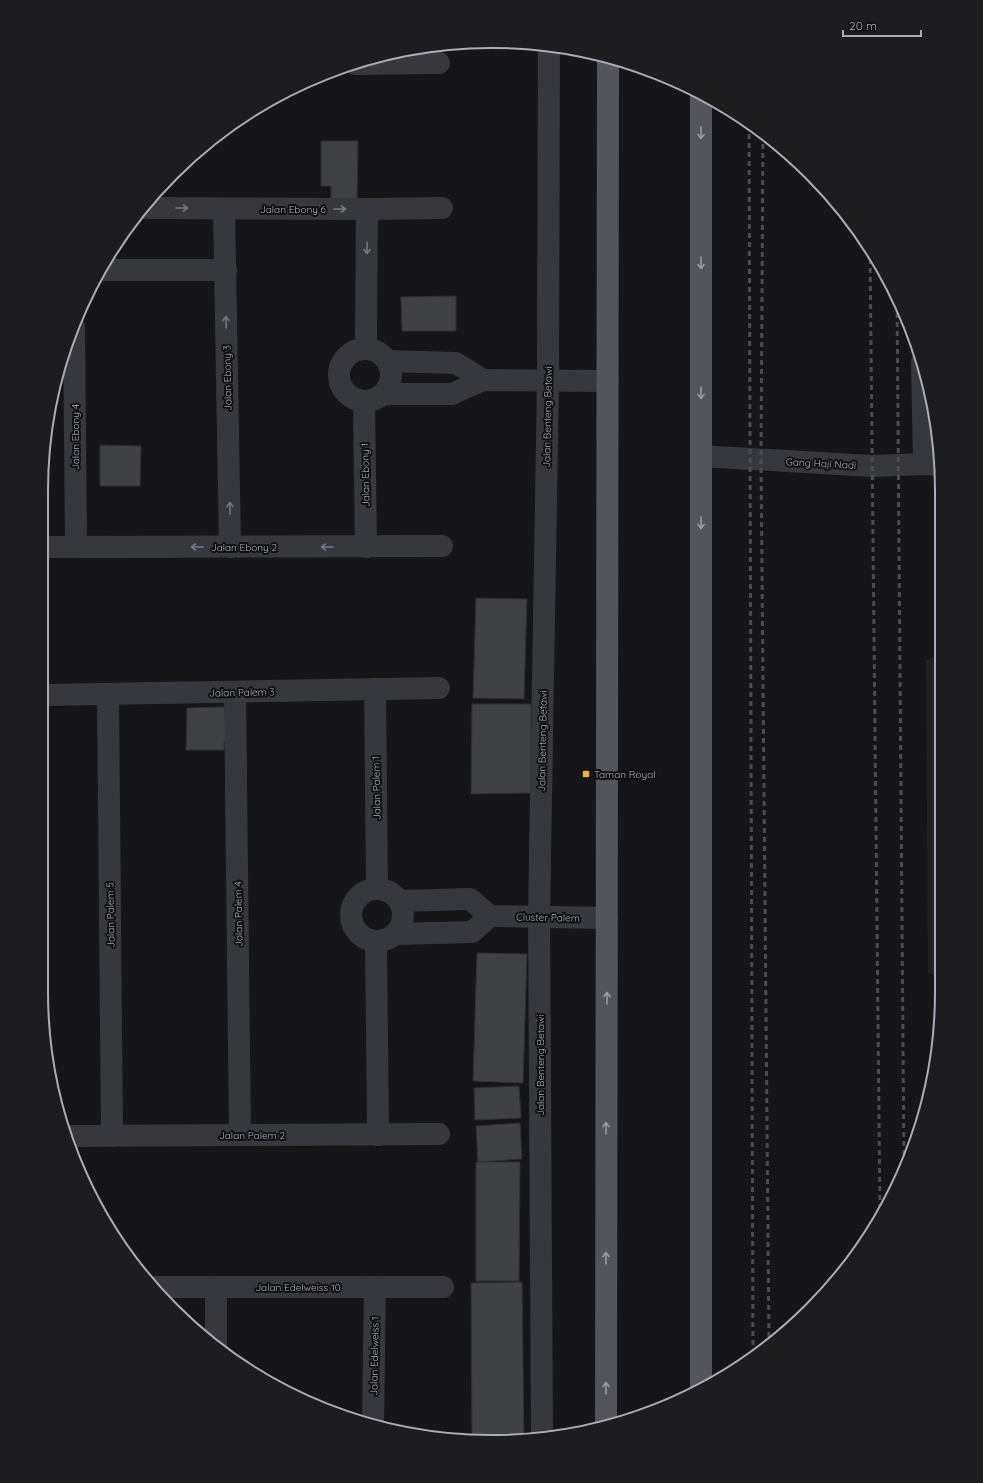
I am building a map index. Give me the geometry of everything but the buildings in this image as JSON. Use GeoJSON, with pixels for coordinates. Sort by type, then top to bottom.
{"type":"FeatureCollection","features":[{"type":"Feature","properties":{"kind":"main road"},"geometry":{"type":"LineString","coordinates":[[606,1420],[608,64]]}},
{"type":"Feature","properties":{"kind":"main road"},"geometry":{"type":"LineString","coordinates":[[701,101],[701,1382]]}},
{"type":"Feature","properties":{"kind":"street","name":"Jalan Benteng Betawi"},"geometry":{"type":"LineString","coordinates":[[542,1432],[540,917],[548,380],[549,52]]}},
{"type":"Feature","properties":{"kind":"street"},"geometry":{"type":"LineString","coordinates":[[381,62],[439,63]]}},
{"type":"Feature","properties":{"kind":"street","name":"Jalan Ebony 6"},"geometry":{"type":"LineString","coordinates":[[151,208],[442,208]]}},
{"type":"Feature","properties":{"kind":"street","name":"Jalan Ebony 3"},"geometry":{"type":"LineString","coordinates":[[224,208],[230,547]]}},
{"type":"Feature","properties":{"kind":"street"},"geometry":{"type":"LineString","coordinates":[[366,348],[367,209]]}},
{"type":"Feature","properties":{"kind":"street"},"geometry":{"type":"LineString","coordinates":[[107,270],[226,270]]}},
{"type":"Feature","properties":{"kind":"street","name":"Jalan Ebony 4"},"geometry":{"type":"LineString","coordinates":[[74,343],[76,547]]}},
{"type":"Feature","properties":{"kind":"street"},"geometry":{"type":"LineString","coordinates":[[366,348],[378,352],[388,361],[392,372],[390,384],[384,394],[375,400],[364,402],[351,398],[341,388],[338,374],[342,361],[352,351],[366,348]]}},
{"type":"Feature","properties":{"kind":"street"},"geometry":{"type":"LineString","coordinates":[[388,361],[456,363],[484,380]]}},
{"type":"Feature","properties":{"kind":"street"},"geometry":{"type":"LineString","coordinates":[[384,394],[452,394],[484,380],[608,381]]}},
{"type":"Feature","properties":{"kind":"street","name":"Jalan Ebony 1"},"geometry":{"type":"LineString","coordinates":[[364,402],[366,547]]}},
{"type":"Feature","properties":{"kind":"street"},"geometry":{"type":"LineString","coordinates":[[926,407],[932,465]]}},
{"type":"Feature","properties":{"kind":"street","name":"Gang Haji Nadi"},"geometry":{"type":"LineString","coordinates":[[701,456],[872,466],[932,465]]}},
{"type":"Feature","properties":{"kind":"street","name":"Jalan Ebony 2"},"geometry":{"type":"LineString","coordinates":[[48,547],[442,546]]}},
{"type":"Feature","properties":{"kind":"street","name":"Jalan Palem 3"},"geometry":{"type":"LineString","coordinates":[[48,695],[438,688]]}},
{"type":"Feature","properties":{"kind":"street","name":"Jalan Palem 1"},"geometry":{"type":"LineString","coordinates":[[375,689],[377,888]]}},
{"type":"Feature","properties":{"kind":"street","name":"Jalan Palem 4"},"geometry":{"type":"LineString","coordinates":[[235,692],[240,1135]]}},
{"type":"Feature","properties":{"kind":"street","name":"Jalan Palem 5"},"geometry":{"type":"LineString","coordinates":[[108,694],[112,1136]]}},
{"type":"Feature","properties":{"kind":"street"},"geometry":{"type":"LineString","coordinates":[[377,888],[391,892],[400,901],[404,912],[402,924],[396,934],[386,940],[376,942],[362,938],[353,927],[350,914],[354,901],[364,891],[377,888]]}},
{"type":"Feature","properties":{"kind":"street"},"geometry":{"type":"LineString","coordinates":[[396,934],[472,932],[490,916],[470,899],[400,901]]}},
{"type":"Feature","properties":{"kind":"street","name":"Cluster Palem"},"geometry":{"type":"LineString","coordinates":[[490,916],[607,918]]}},
{"type":"Feature","properties":{"kind":"street"},"geometry":{"type":"LineString","coordinates":[[376,942],[378,1135]]}},
{"type":"Feature","properties":{"kind":"street","name":"Jalan Palem 2"},"geometry":{"type":"LineString","coordinates":[[73,1136],[439,1134]]}},
{"type":"Feature","properties":{"kind":"street","name":"Jalan Edelweiss 10"},"geometry":{"type":"LineString","coordinates":[[161,1287],[444,1287]]}},
{"type":"Feature","properties":{"kind":"street"},"geometry":{"type":"LineString","coordinates":[[216,1287],[216,1338]]}},
{"type":"Feature","properties":{"kind":"street","name":"Jalan Edelweiss 1"},"geometry":{"type":"LineString","coordinates":[[373,1419],[375,1287]]}},
{"type":"Feature","properties":{"kind":"shaded area"},"geometry":{"type":"Polygon","coordinates":[[[935,657],[935,975],[928,973],[926,660],[935,657]]]}},
{"type":"Feature","properties":{"kind":"railway"},"geometry":{"type":"LineString","coordinates":[[749,131],[753,1349]]}},
{"type":"Feature","properties":{"kind":"railway"},"geometry":{"type":"LineString","coordinates":[[763,142],[761,460],[769,1337]]}},
{"type":"Feature","properties":{"kind":"railway"},"geometry":{"type":"LineString","coordinates":[[870,261],[880,1205]]}},
{"type":"Feature","properties":{"kind":"railway"},"geometry":{"type":"LineString","coordinates":[[897,313],[904,1153]]}},
{"type":"Feature","properties":{"kind":"place","name":"Taman Royal"},"geometry":{"type":"Point","coordinates":[586,774]}}]}
